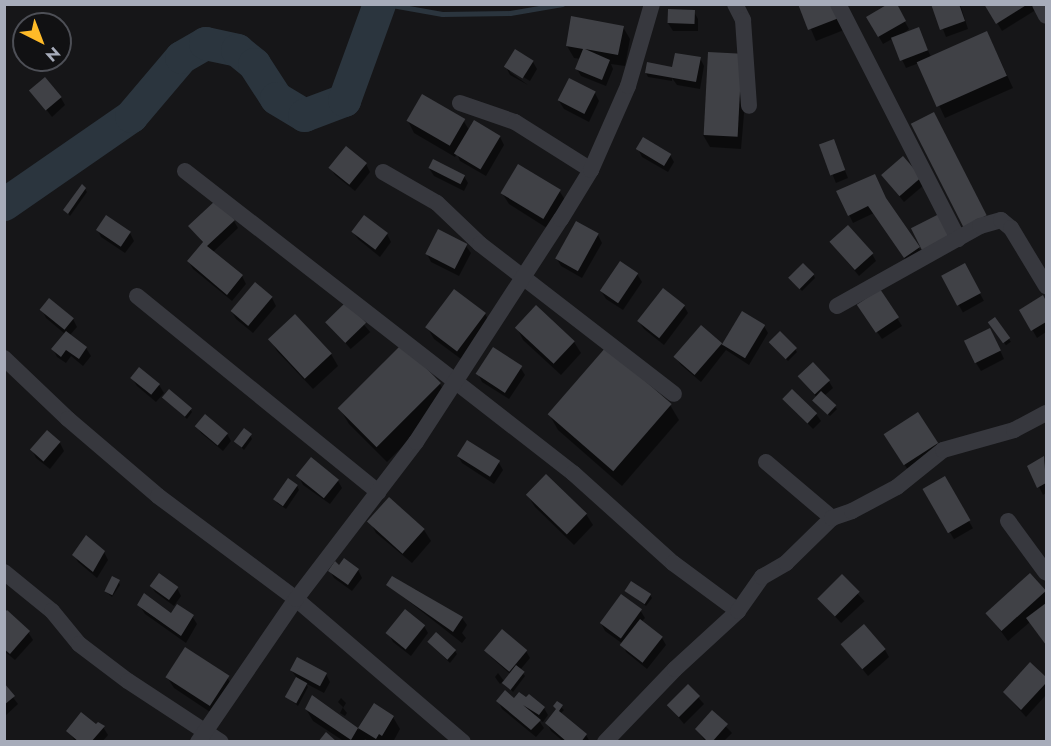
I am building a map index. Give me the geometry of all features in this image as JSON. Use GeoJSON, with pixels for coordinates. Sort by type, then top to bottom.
{"type":"FeatureCollection","features":[{"type":"Feature","properties":{"kind":"street"},"geometry":{"type":"LineString","coordinates":[[202,736],[296,599],[416,442],[525,276],[591,170],[628,86],[652,4]]}},
{"type":"Feature","properties":{"kind":"street"},"geometry":{"type":"LineString","coordinates":[[735,4],[743,20],[749,106]]}},
{"type":"Feature","properties":{"kind":"street"},"geometry":{"type":"LineString","coordinates":[[838,4],[958,239]]}},
{"type":"Feature","properties":{"kind":"street"},"geometry":{"type":"LineString","coordinates":[[1040,4],[1047,16]]}},
{"type":"Feature","properties":{"kind":"street"},"geometry":{"type":"LineString","coordinates":[[460,103],[515,122],[591,170]]}},
{"type":"Feature","properties":{"kind":"street"},"geometry":{"type":"LineString","coordinates":[[185,171],[573,473],[673,562],[738,611]]}},
{"type":"Feature","properties":{"kind":"street"},"geometry":{"type":"LineString","coordinates":[[383,172],[437,203],[480,244],[525,276],[674,394]]}},
{"type":"Feature","properties":{"kind":"street"},"geometry":{"type":"LineString","coordinates":[[837,306],[980,226],[1001,220],[1011,228],[1047,286]]}},
{"type":"Feature","properties":{"kind":"street"},"geometry":{"type":"LineString","coordinates":[[137,296],[378,492]]}},
{"type":"Feature","properties":{"kind":"street"},"geometry":{"type":"LineString","coordinates":[[4,358],[68,419],[158,496],[296,599],[463,741]]}},
{"type":"Feature","properties":{"kind":"street"},"geometry":{"type":"LineString","coordinates":[[605,741],[675,669],[738,611],[762,577],[786,563],[832,518],[852,511],[897,487],[943,450],[1014,429],[1047,413]]}},
{"type":"Feature","properties":{"kind":"street"},"geometry":{"type":"LineString","coordinates":[[766,462],[832,518]]}},
{"type":"Feature","properties":{"kind":"street"},"geometry":{"type":"LineString","coordinates":[[1008,521],[1047,573]]}},
{"type":"Feature","properties":{"kind":"street"},"geometry":{"type":"LineString","coordinates":[[4,572],[52,611],[79,644],[202,736],[221,741]]}},
{"type":"Feature","properties":{"kind":"building"},"geometry":{"type":"Polygon","coordinates":[[[798,4],[834,4],[839,18],[808,30],[798,4]]]}},
{"type":"Feature","properties":{"kind":"building"},"geometry":{"type":"Polygon","coordinates":[[[888,4],[897,4],[906,21],[878,37],[866,17],[888,4]]]}},
{"type":"Feature","properties":{"kind":"building"},"geometry":{"type":"Polygon","coordinates":[[[931,4],[959,4],[965,21],[940,30],[931,4]]]}},
{"type":"Feature","properties":{"kind":"building"},"geometry":{"type":"Polygon","coordinates":[[[984,4],[1028,4],[996,24],[984,4]]]}},
{"type":"Feature","properties":{"kind":"building"},"geometry":{"type":"Polygon","coordinates":[[[668,9],[695,10],[694,24],[668,23],[668,9]]]}},
{"type":"Feature","properties":{"kind":"building"},"geometry":{"type":"Polygon","coordinates":[[[571,16],[624,26],[618,55],[585,49],[610,60],[602,80],[575,69],[583,49],[566,46],[571,16]]]}},
{"type":"Feature","properties":{"kind":"building"},"geometry":{"type":"Polygon","coordinates":[[[919,27],[928,50],[900,61],[891,38],[919,27]]]}},
{"type":"Feature","properties":{"kind":"building"},"geometry":{"type":"Polygon","coordinates":[[[987,31],[1007,76],[937,107],[917,62],[987,31]]]}},
{"type":"Feature","properties":{"kind":"building"},"geometry":{"type":"Polygon","coordinates":[[[515,49],[534,61],[523,78],[504,67],[515,49]]]}},
{"type":"Feature","properties":{"kind":"building"},"geometry":{"type":"Polygon","coordinates":[[[708,52],[742,54],[738,137],[704,135],[708,52]]]}},
{"type":"Feature","properties":{"kind":"building"},"geometry":{"type":"Polygon","coordinates":[[[675,53],[701,57],[696,82],[645,73],[647,62],[672,67],[675,53]]]}},
{"type":"Feature","properties":{"kind":"building"},"geometry":{"type":"Polygon","coordinates":[[[45,77],[62,97],[46,110],[29,90],[45,77]]]}},
{"type":"Feature","properties":{"kind":"building"},"geometry":{"type":"Polygon","coordinates":[[[569,78],[596,92],[584,114],[558,100],[569,78]]]}},
{"type":"Feature","properties":{"kind":"building"},"geometry":{"type":"Polygon","coordinates":[[[422,94],[465,119],[450,146],[406,121],[422,94]]]}},
{"type":"Feature","properties":{"kind":"building"},"geometry":{"type":"Polygon","coordinates":[[[934,112],[987,215],[963,227],[911,124],[934,112]]]}},
{"type":"Feature","properties":{"kind":"building"},"geometry":{"type":"Polygon","coordinates":[[[474,120],[501,136],[480,169],[454,153],[474,120]]]}},
{"type":"Feature","properties":{"kind":"building"},"geometry":{"type":"Polygon","coordinates":[[[643,137],[671,154],[664,166],[636,149],[643,137]]]}},
{"type":"Feature","properties":{"kind":"building"},"geometry":{"type":"Polygon","coordinates":[[[834,139],[845,170],[830,175],[819,144],[834,139]]]}},
{"type":"Feature","properties":{"kind":"building"},"geometry":{"type":"Polygon","coordinates":[[[346,146],[367,163],[349,185],[328,168],[346,146]]]}},
{"type":"Feature","properties":{"kind":"building"},"geometry":{"type":"Polygon","coordinates":[[[903,156],[921,177],[899,196],[881,175],[903,156]]]}},
{"type":"Feature","properties":{"kind":"building"},"geometry":{"type":"Polygon","coordinates":[[[433,159],[465,175],[461,184],[428,168],[433,159]]]}},
{"type":"Feature","properties":{"kind":"building"},"geometry":{"type":"Polygon","coordinates":[[[518,164],[561,190],[543,219],[500,193],[518,164]]]}},
{"type":"Feature","properties":{"kind":"building"},"geometry":{"type":"Polygon","coordinates":[[[875,174],[886,198],[920,247],[904,258],[868,206],[848,216],[836,191],[875,174]]]}},
{"type":"Feature","properties":{"kind":"building"},"geometry":{"type":"Polygon","coordinates":[[[82,184],[86,188],[68,214],[63,210],[82,184]]]}},
{"type":"Feature","properties":{"kind":"building"},"geometry":{"type":"Polygon","coordinates":[[[216,200],[235,220],[207,246],[243,275],[227,295],[187,261],[203,242],[188,226],[216,200]]]}},
{"type":"Feature","properties":{"kind":"building"},"geometry":{"type":"Polygon","coordinates":[[[943,212],[955,236],[923,252],[911,228],[943,212]]]}},
{"type":"Feature","properties":{"kind":"building"},"geometry":{"type":"Polygon","coordinates":[[[106,215],[131,232],[121,247],[96,230],[106,215]]]}},
{"type":"Feature","properties":{"kind":"building"},"geometry":{"type":"Polygon","coordinates":[[[364,215],[388,233],[375,250],[351,232],[364,215]]]}},
{"type":"Feature","properties":{"kind":"building"},"geometry":{"type":"Polygon","coordinates":[[[576,221],[599,234],[578,271],[555,259],[576,221]]]}},
{"type":"Feature","properties":{"kind":"building"},"geometry":{"type":"Polygon","coordinates":[[[848,225],[873,253],[855,270],[829,242],[848,225]]]}},
{"type":"Feature","properties":{"kind":"building"},"geometry":{"type":"Polygon","coordinates":[[[438,229],[467,244],[455,269],[425,254],[438,229]]]}},
{"type":"Feature","properties":{"kind":"building"},"geometry":{"type":"Polygon","coordinates":[[[620,261],[638,273],[618,303],[600,291],[620,261]]]}},
{"type":"Feature","properties":{"kind":"building"},"geometry":{"type":"Polygon","coordinates":[[[803,263],[814,274],[799,289],[788,278],[803,263]]]}},
{"type":"Feature","properties":{"kind":"building"},"geometry":{"type":"Polygon","coordinates":[[[965,263],[981,293],[957,306],[941,276],[965,263]]]}},
{"type":"Feature","properties":{"kind":"building"},"geometry":{"type":"Polygon","coordinates":[[[255,282],[273,297],[248,326],[231,311],[255,282]]]}},
{"type":"Feature","properties":{"kind":"building"},"geometry":{"type":"Polygon","coordinates":[[[663,288],[685,305],[659,338],[637,321],[663,288]]]}},
{"type":"Feature","properties":{"kind":"building"},"geometry":{"type":"Polygon","coordinates":[[[454,289],[486,313],[457,351],[425,327],[454,289]]]}},
{"type":"Feature","properties":{"kind":"building"},"geometry":{"type":"Polygon","coordinates":[[[880,289],[899,317],[876,333],[857,305],[880,289]]]}},
{"type":"Feature","properties":{"kind":"building"},"geometry":{"type":"Polygon","coordinates":[[[1043,295],[1046,301],[1046,322],[1031,331],[1019,310],[1043,295]]]}},
{"type":"Feature","properties":{"kind":"building"},"geometry":{"type":"Polygon","coordinates":[[[49,298],[74,318],[64,330],[40,310],[49,298]]]}},
{"type":"Feature","properties":{"kind":"building"},"geometry":{"type":"Polygon","coordinates":[[[346,302],[366,323],[345,343],[325,322],[346,302]]]}},
{"type":"Feature","properties":{"kind":"building"},"geometry":{"type":"Polygon","coordinates":[[[536,305],[575,341],[554,364],[515,328],[536,305]]]}},
{"type":"Feature","properties":{"kind":"building"},"geometry":{"type":"Polygon","coordinates":[[[742,311],[765,325],[745,358],[722,344],[742,311]]]}},
{"type":"Feature","properties":{"kind":"building"},"geometry":{"type":"Polygon","coordinates":[[[295,314],[332,353],[305,379],[268,339],[295,314]]]}},
{"type":"Feature","properties":{"kind":"building"},"geometry":{"type":"Polygon","coordinates":[[[995,317],[1010,338],[1003,343],[988,322],[995,317]]]}},
{"type":"Feature","properties":{"kind":"building"},"geometry":{"type":"Polygon","coordinates":[[[701,325],[722,343],[695,375],[673,357],[701,325]]]}},
{"type":"Feature","properties":{"kind":"building"},"geometry":{"type":"Polygon","coordinates":[[[990,328],[1001,350],[975,363],[964,341],[990,328]]]}},
{"type":"Feature","properties":{"kind":"building"},"geometry":{"type":"Polygon","coordinates":[[[66,331],[87,347],[79,359],[66,350],[61,357],[51,349],[66,331]]]}},
{"type":"Feature","properties":{"kind":"building"},"geometry":{"type":"Polygon","coordinates":[[[780,331],[797,348],[786,359],[769,342],[780,331]]]}},
{"type":"Feature","properties":{"kind":"building"},"geometry":{"type":"Polygon","coordinates":[[[402,344],[441,383],[377,447],[338,408],[402,344]]]}},
{"type":"Feature","properties":{"kind":"building"},"geometry":{"type":"Polygon","coordinates":[[[493,347],[522,366],[505,393],[476,374],[493,347]]]}},
{"type":"Feature","properties":{"kind":"building"},"geometry":{"type":"Polygon","coordinates":[[[606,347],[672,404],[613,471],[548,414],[606,347]]]}},
{"type":"Feature","properties":{"kind":"building"},"geometry":{"type":"Polygon","coordinates":[[[813,362],[830,380],[815,395],[798,376],[813,362]]]}},
{"type":"Feature","properties":{"kind":"building"},"geometry":{"type":"Polygon","coordinates":[[[139,367],[160,384],[151,395],[130,378],[139,367]]]}},
{"type":"Feature","properties":{"kind":"building"},"geometry":{"type":"Polygon","coordinates":[[[169,389],[192,408],[185,417],[162,397],[169,389]]]}},
{"type":"Feature","properties":{"kind":"building"},"geometry":{"type":"Polygon","coordinates":[[[792,389],[817,413],[807,423],[782,399],[792,389]]]}},
{"type":"Feature","properties":{"kind":"building"},"geometry":{"type":"Polygon","coordinates":[[[821,391],[836,405],[827,415],[812,401],[821,391]]]}},
{"type":"Feature","properties":{"kind":"building"},"geometry":{"type":"Polygon","coordinates":[[[918,412],[938,443],[904,465],[884,434],[918,412]]]}},
{"type":"Feature","properties":{"kind":"building"},"geometry":{"type":"Polygon","coordinates":[[[205,414],[228,433],[218,446],[195,426],[205,414]]]}},
{"type":"Feature","properties":{"kind":"building"},"geometry":{"type":"Polygon","coordinates":[[[244,428],[252,434],[242,448],[234,442],[244,428]]]}},
{"type":"Feature","properties":{"kind":"building"},"geometry":{"type":"Polygon","coordinates":[[[47,430],[61,442],[44,461],[30,450],[47,430]]]}},
{"type":"Feature","properties":{"kind":"building"},"geometry":{"type":"Polygon","coordinates":[[[467,440],[500,461],[490,477],[457,456],[467,440]]]}},
{"type":"Feature","properties":{"kind":"building"},"geometry":{"type":"Polygon","coordinates":[[[1044,456],[1046,483],[1037,488],[1027,466],[1044,456]]]}},
{"type":"Feature","properties":{"kind":"building"},"geometry":{"type":"Polygon","coordinates":[[[311,457],[339,480],[324,498],[296,476],[311,457]]]}},
{"type":"Feature","properties":{"kind":"building"},"geometry":{"type":"Polygon","coordinates":[[[546,474],[587,514],[567,534],[526,495],[546,474]]]}},
{"type":"Feature","properties":{"kind":"building"},"geometry":{"type":"Polygon","coordinates":[[[945,476],[970,520],[948,533],[922,489],[945,476]]]}},
{"type":"Feature","properties":{"kind":"building"},"geometry":{"type":"Polygon","coordinates":[[[288,478],[298,485],[283,506],[273,499],[288,478]]]}},
{"type":"Feature","properties":{"kind":"building"},"geometry":{"type":"Polygon","coordinates":[[[389,497],[425,529],[403,554],[367,522],[389,497]]]}},
{"type":"Feature","properties":{"kind":"building"},"geometry":{"type":"Polygon","coordinates":[[[86,535],[105,551],[93,572],[72,555],[86,535]]]}},
{"type":"Feature","properties":{"kind":"building"},"geometry":{"type":"Polygon","coordinates":[[[344,558],[359,569],[348,585],[328,571],[335,561],[339,565],[344,558]]]}},
{"type":"Feature","properties":{"kind":"building"},"geometry":{"type":"Polygon","coordinates":[[[159,573],[178,587],[169,600],[150,586],[159,573]]]}},
{"type":"Feature","properties":{"kind":"building"},"geometry":{"type":"Polygon","coordinates":[[[1030,573],[1046,591],[1001,631],[985,613],[1030,573]]]}},
{"type":"Feature","properties":{"kind":"building"},"geometry":{"type":"Polygon","coordinates":[[[842,574],[860,592],[835,616],[817,599],[842,574]]]}},
{"type":"Feature","properties":{"kind":"building"},"geometry":{"type":"Polygon","coordinates":[[[112,576],[120,580],[112,595],[104,591],[112,576]]]}},
{"type":"Feature","properties":{"kind":"building"},"geometry":{"type":"Polygon","coordinates":[[[392,576],[463,617],[453,632],[386,585],[392,576]]]}},
{"type":"Feature","properties":{"kind":"building"},"geometry":{"type":"Polygon","coordinates":[[[631,581],[651,594],[645,604],[624,591],[631,581]]]}},
{"type":"Feature","properties":{"kind":"building"},"geometry":{"type":"Polygon","coordinates":[[[144,593],[171,613],[177,604],[194,615],[181,636],[137,605],[144,593]]]}},
{"type":"Feature","properties":{"kind":"building"},"geometry":{"type":"Polygon","coordinates":[[[621,594],[642,609],[621,638],[600,623],[621,594]]]}},
{"type":"Feature","properties":{"kind":"building"},"geometry":{"type":"Polygon","coordinates":[[[1046,603],[1046,645],[1026,618],[1046,603]]]}},
{"type":"Feature","properties":{"kind":"building"},"geometry":{"type":"Polygon","coordinates":[[[405,609],[425,625],[406,649],[385,633],[405,609]]]}},
{"type":"Feature","properties":{"kind":"building"},"geometry":{"type":"Polygon","coordinates":[[[7,610],[30,631],[10,654],[4,649],[4,613],[7,610]]]}},
{"type":"Feature","properties":{"kind":"building"},"geometry":{"type":"Polygon","coordinates":[[[640,619],[663,637],[643,663],[620,645],[640,619]]]}},
{"type":"Feature","properties":{"kind":"building"},"geometry":{"type":"Polygon","coordinates":[[[864,624],[886,649],[862,669],[841,644],[864,624]]]}},
{"type":"Feature","properties":{"kind":"building"},"geometry":{"type":"Polygon","coordinates":[[[502,629],[527,650],[509,672],[484,650],[502,629]]]}},
{"type":"Feature","properties":{"kind":"building"},"geometry":{"type":"Polygon","coordinates":[[[436,632],[456,650],[447,660],[427,642],[436,632]]]}},
{"type":"Feature","properties":{"kind":"building"},"geometry":{"type":"Polygon","coordinates":[[[185,647],[229,676],[210,706],[165,677],[185,647]]]}},
{"type":"Feature","properties":{"kind":"building"},"geometry":{"type":"Polygon","coordinates":[[[297,657],[327,673],[320,686],[290,670],[297,657]]]}},
{"type":"Feature","properties":{"kind":"building"},"geometry":{"type":"Polygon","coordinates":[[[1030,662],[1046,677],[1046,683],[1021,710],[1003,692],[1030,662]]]}},
{"type":"Feature","properties":{"kind":"building"},"geometry":{"type":"Polygon","coordinates":[[[516,665],[525,672],[511,690],[502,683],[516,665]]]}},
{"type":"Feature","properties":{"kind":"building"},"geometry":{"type":"Polygon","coordinates":[[[296,677],[307,683],[296,703],[285,697],[296,677]]]}},
{"type":"Feature","properties":{"kind":"building"},"geometry":{"type":"Polygon","coordinates":[[[4,683],[15,696],[4,705],[4,683]]]}},
{"type":"Feature","properties":{"kind":"building"},"geometry":{"type":"Polygon","coordinates":[[[688,684],[700,696],[679,717],[667,705],[688,684]]]}},
{"type":"Feature","properties":{"kind":"building"},"geometry":{"type":"Polygon","coordinates":[[[505,690],[514,698],[519,692],[526,697],[529,694],[545,707],[539,715],[523,705],[541,720],[531,730],[496,701],[505,690]]]}},
{"type":"Feature","properties":{"kind":"building"},"geometry":{"type":"Polygon","coordinates":[[[312,695],[358,728],[351,740],[305,709],[312,695]]]}},
{"type":"Feature","properties":{"kind":"building"},"geometry":{"type":"Polygon","coordinates":[[[557,701],[563,705],[559,711],[587,734],[581,742],[567,742],[545,723],[556,709],[553,706],[557,701]]]}},
{"type":"Feature","properties":{"kind":"building"},"geometry":{"type":"Polygon","coordinates":[[[374,703],[394,716],[382,736],[379,734],[376,739],[358,728],[374,703]]]}},
{"type":"Feature","properties":{"kind":"building"},"geometry":{"type":"Polygon","coordinates":[[[712,710],[728,724],[712,742],[708,742],[695,729],[712,710]]]}},
{"type":"Feature","properties":{"kind":"building"},"geometry":{"type":"Polygon","coordinates":[[[81,712],[96,724],[98,722],[105,726],[91,742],[79,742],[66,731],[81,712]]]}},
{"type":"Feature","properties":{"kind":"building"},"geometry":{"type":"Polygon","coordinates":[[[326,732],[337,742],[318,742],[326,732]]]}},
{"type":"Feature","properties":{"kind":"waterway"},"geometry":{"type":"LineString","coordinates":[[4,204],[131,116],[181,57],[205,43],[237,50],[254,64],[276,98],[304,115],[344,100],[379,4]]}},
{"type":"Feature","properties":{"kind":"waterway"},"geometry":{"type":"LineString","coordinates":[[386,4],[442,14],[510,13],[562,4]]}}]}
